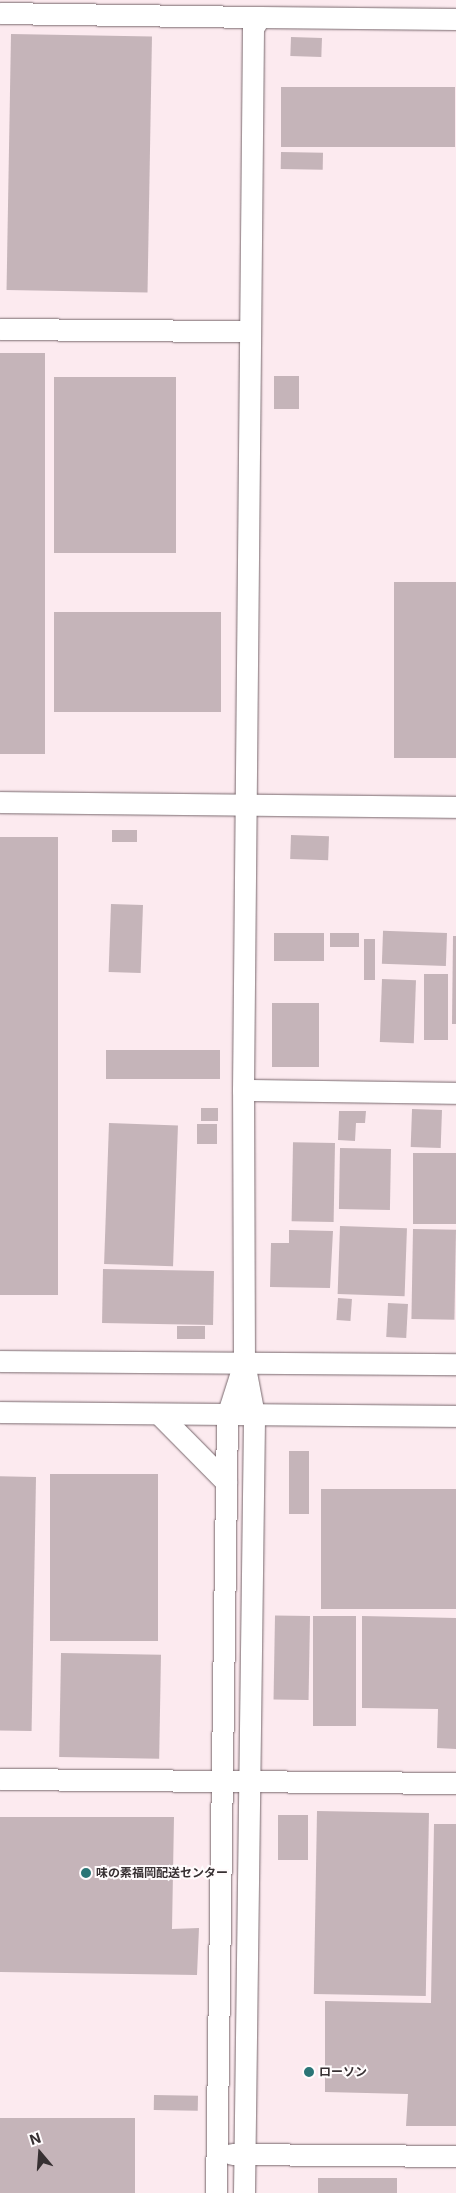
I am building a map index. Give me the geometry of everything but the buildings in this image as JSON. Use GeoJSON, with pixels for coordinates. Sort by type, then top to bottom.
{"type":"FeatureCollection","features":[{"type":"Feature","properties":{"kind":"street"},"geometry":{"type":"LineString","coordinates":[[0,13],[251,11],[456,19]]}},
{"type":"Feature","properties":{"kind":"street"},"geometry":{"type":"LineString","coordinates":[[244,2193],[254,1415],[244,1362],[243,1090],[253,28],[251,11]]}},
{"type":"Feature","properties":{"kind":"street"},"geometry":{"type":"LineString","coordinates":[[0,329],[250,331]]}},
{"type":"Feature","properties":{"kind":"street"},"geometry":{"type":"LineString","coordinates":[[0,802],[246,803],[456,807]]}},
{"type":"Feature","properties":{"kind":"street"},"geometry":{"type":"LineString","coordinates":[[243,1090],[456,1093]]}},
{"type":"Feature","properties":{"kind":"street"},"geometry":{"type":"LineString","coordinates":[[0,1361],[456,1364]]}},
{"type":"Feature","properties":{"kind":"street"},"geometry":{"type":"LineString","coordinates":[[216,2193],[227,1416],[244,1362]]}},
{"type":"Feature","properties":{"kind":"street"},"geometry":{"type":"LineString","coordinates":[[0,1412],[227,1416],[456,1416]]}},
{"type":"Feature","properties":{"kind":"street"},"geometry":{"type":"LineString","coordinates":[[160,1415],[226,1482]]}},
{"type":"Feature","properties":{"kind":"street"},"geometry":{"type":"LineString","coordinates":[[0,1779],[456,1783]]}},
{"type":"Feature","properties":{"kind":"street"},"geometry":{"type":"LineString","coordinates":[[216,2154],[456,2156]]}},
{"type":"Feature","properties":{"kind":"place","name":"味の素福岡配送センター"},"geometry":{"type":"Point","coordinates":[86,1873]}},
{"type":"Feature","properties":{"kind":"place","name":"ローソン"},"geometry":{"type":"Point","coordinates":[309,2072]}}]}
